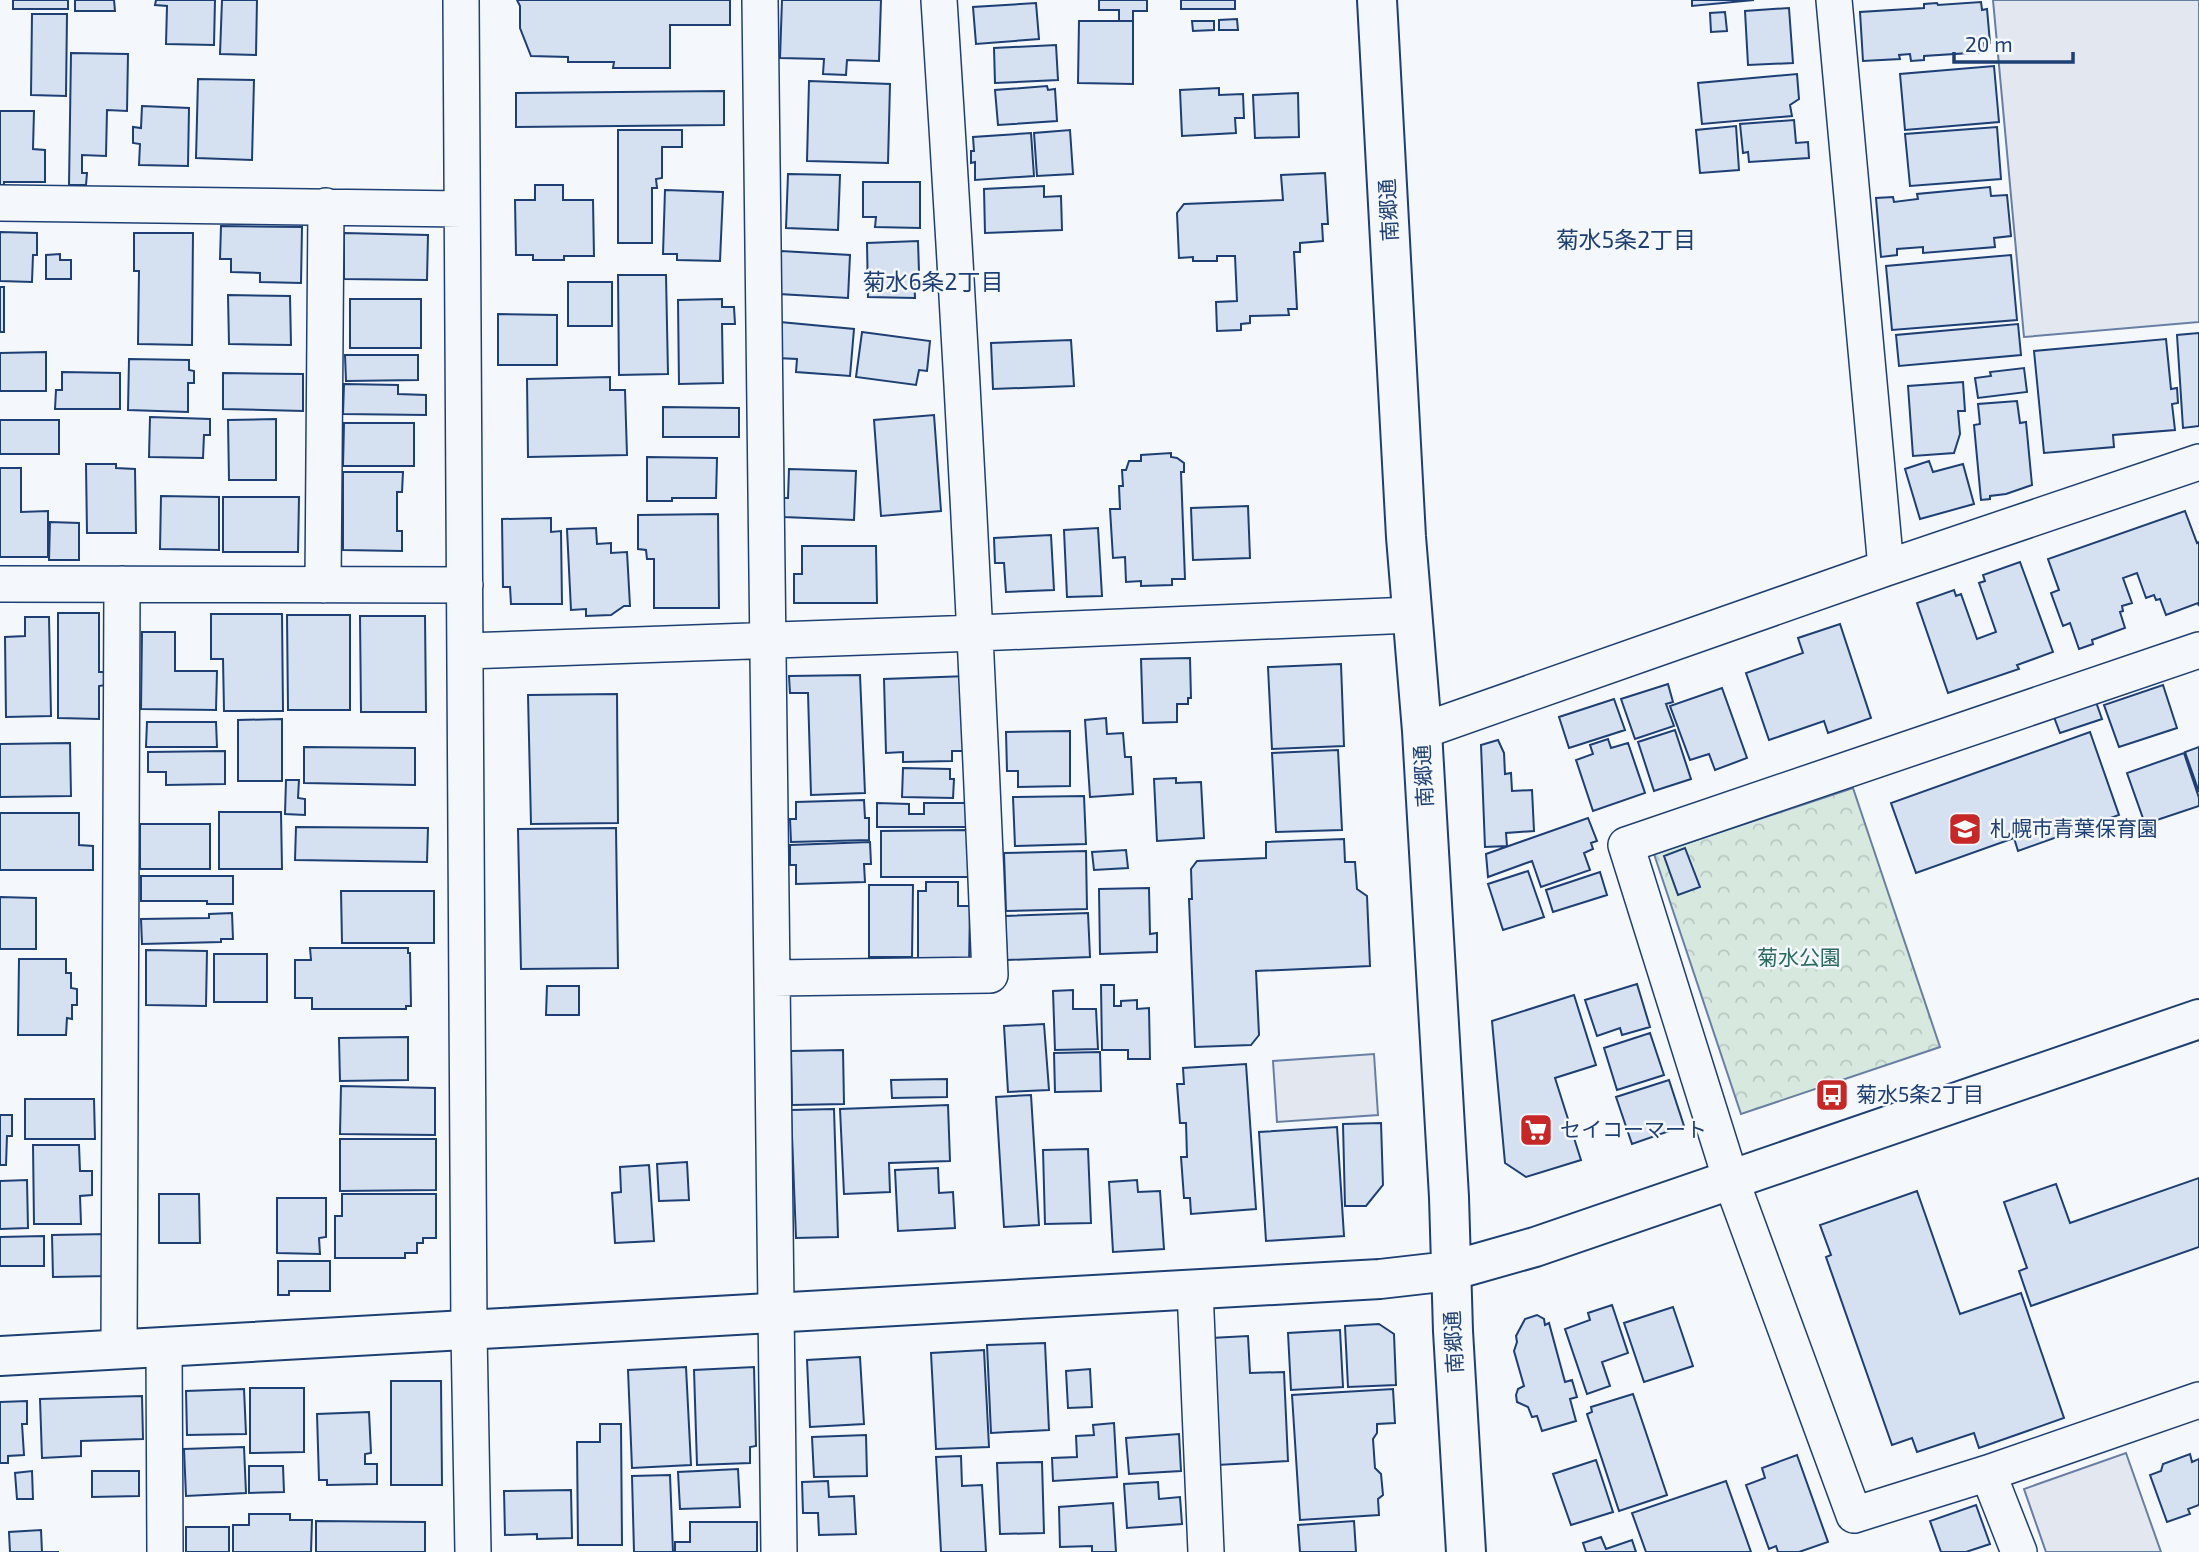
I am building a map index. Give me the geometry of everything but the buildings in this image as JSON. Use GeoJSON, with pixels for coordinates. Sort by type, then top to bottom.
{"type":"FeatureCollection","features":[{"type":"Feature","properties":{"kind":"street"},"geometry":{"type":"LineString","coordinates":[[461,0],[469,1332],[473,1552]]}},
{"type":"Feature","properties":{"kind":"street"},"geometry":{"type":"LineString","coordinates":[[760,0],[779,1552]]}},
{"type":"Feature","properties":{"kind":"street"},"geometry":{"type":"LineString","coordinates":[[773,978],[990,975],[976,633],[958,289],[939,0]]}},
{"type":"Feature","properties":{"kind":"street","name":"南郷通"},"geometry":{"type":"LineString","coordinates":[[1377,0],[1448,1183],[1450,1271],[1466,1552]]}},
{"type":"Feature","properties":{"kind":"street"},"geometry":{"type":"LineString","coordinates":[[1834,0],[1886,568]]}},
{"type":"Feature","properties":{"kind":"street"},"geometry":{"type":"LineString","coordinates":[[0,203],[462,209]]}},
{"type":"Feature","properties":{"kind":"street"},"geometry":{"type":"LineString","coordinates":[[323,585],[326,206]]}},
{"type":"Feature","properties":{"kind":"street"},"geometry":{"type":"LineString","coordinates":[[1422,731],[1886,568],[2199,463]]}},
{"type":"Feature","properties":{"kind":"street"},"geometry":{"type":"LineString","coordinates":[[0,584],[465,585]]}},
{"type":"Feature","properties":{"kind":"street"},"geometry":{"type":"LineString","coordinates":[[119,1350],[122,584]]}},
{"type":"Feature","properties":{"kind":"street"},"geometry":{"type":"LineString","coordinates":[[465,651],[1412,615]]}},
{"type":"Feature","properties":{"kind":"street"},"geometry":{"type":"LineString","coordinates":[[2199,650],[1626,845],[1731,1180],[1854,1515],[1988,1473],[2199,1399]]}},
{"type":"Feature","properties":{"kind":"street"},"geometry":{"type":"LineString","coordinates":[[0,1356],[469,1332],[1380,1279],[1450,1271],[1535,1247],[2199,1019]]}},
{"type":"Feature","properties":{"kind":"street"},"geometry":{"type":"LineString","coordinates":[[1195,1289],[1206,1552]]}},
{"type":"Feature","properties":{"kind":"street"},"geometry":{"type":"LineString","coordinates":[[164,1347],[165,1552]]}},
{"type":"Feature","properties":{"kind":"street"},"geometry":{"type":"LineString","coordinates":[[1988,1473],[2019,1552]]}},
{"type":"Feature","properties":{"kind":"green space","name":"菊水公園"},"geometry":{"type":"Polygon","coordinates":[[[1853,788],[1940,1047],[1741,1114],[1654,854],[1853,788]]]}},
{"type":"Feature","properties":{"kind":"shaded area"},"geometry":{"type":"Polygon","coordinates":[[[1993,0],[2199,0],[2199,322],[2024,337],[1993,0]]]}},
{"type":"Feature","properties":{"kind":"shaded area"},"geometry":{"type":"Polygon","coordinates":[[[1374,1054],[1378,1115],[1277,1122],[1273,1061],[1374,1054]]]}},
{"type":"Feature","properties":{"kind":"shaded area"},"geometry":{"type":"Polygon","coordinates":[[[2126,1453],[2161,1552],[2046,1552],[2024,1489],[2126,1453]]]}},
{"type":"Feature","properties":{"kind":"place","name":"札幌市青葉保育園"},"geometry":{"type":"Point","coordinates":[1965,829]}},
{"type":"Feature","properties":{"kind":"place","name":"菊水5条2丁目"},"geometry":{"type":"Point","coordinates":[1832,1095]}},
{"type":"Feature","properties":{"kind":"place","name":"セイコーマート"},"geometry":{"type":"Point","coordinates":[1536,1130]}},
{"type":"Feature","properties":{"kind":"district","name":"菊水5条2丁目"},"geometry":{"type":"Point","coordinates":[1626,240]}},
{"type":"Feature","properties":{"kind":"district","name":"菊水6条2丁目"},"geometry":{"type":"Point","coordinates":[933,282]}}]}
